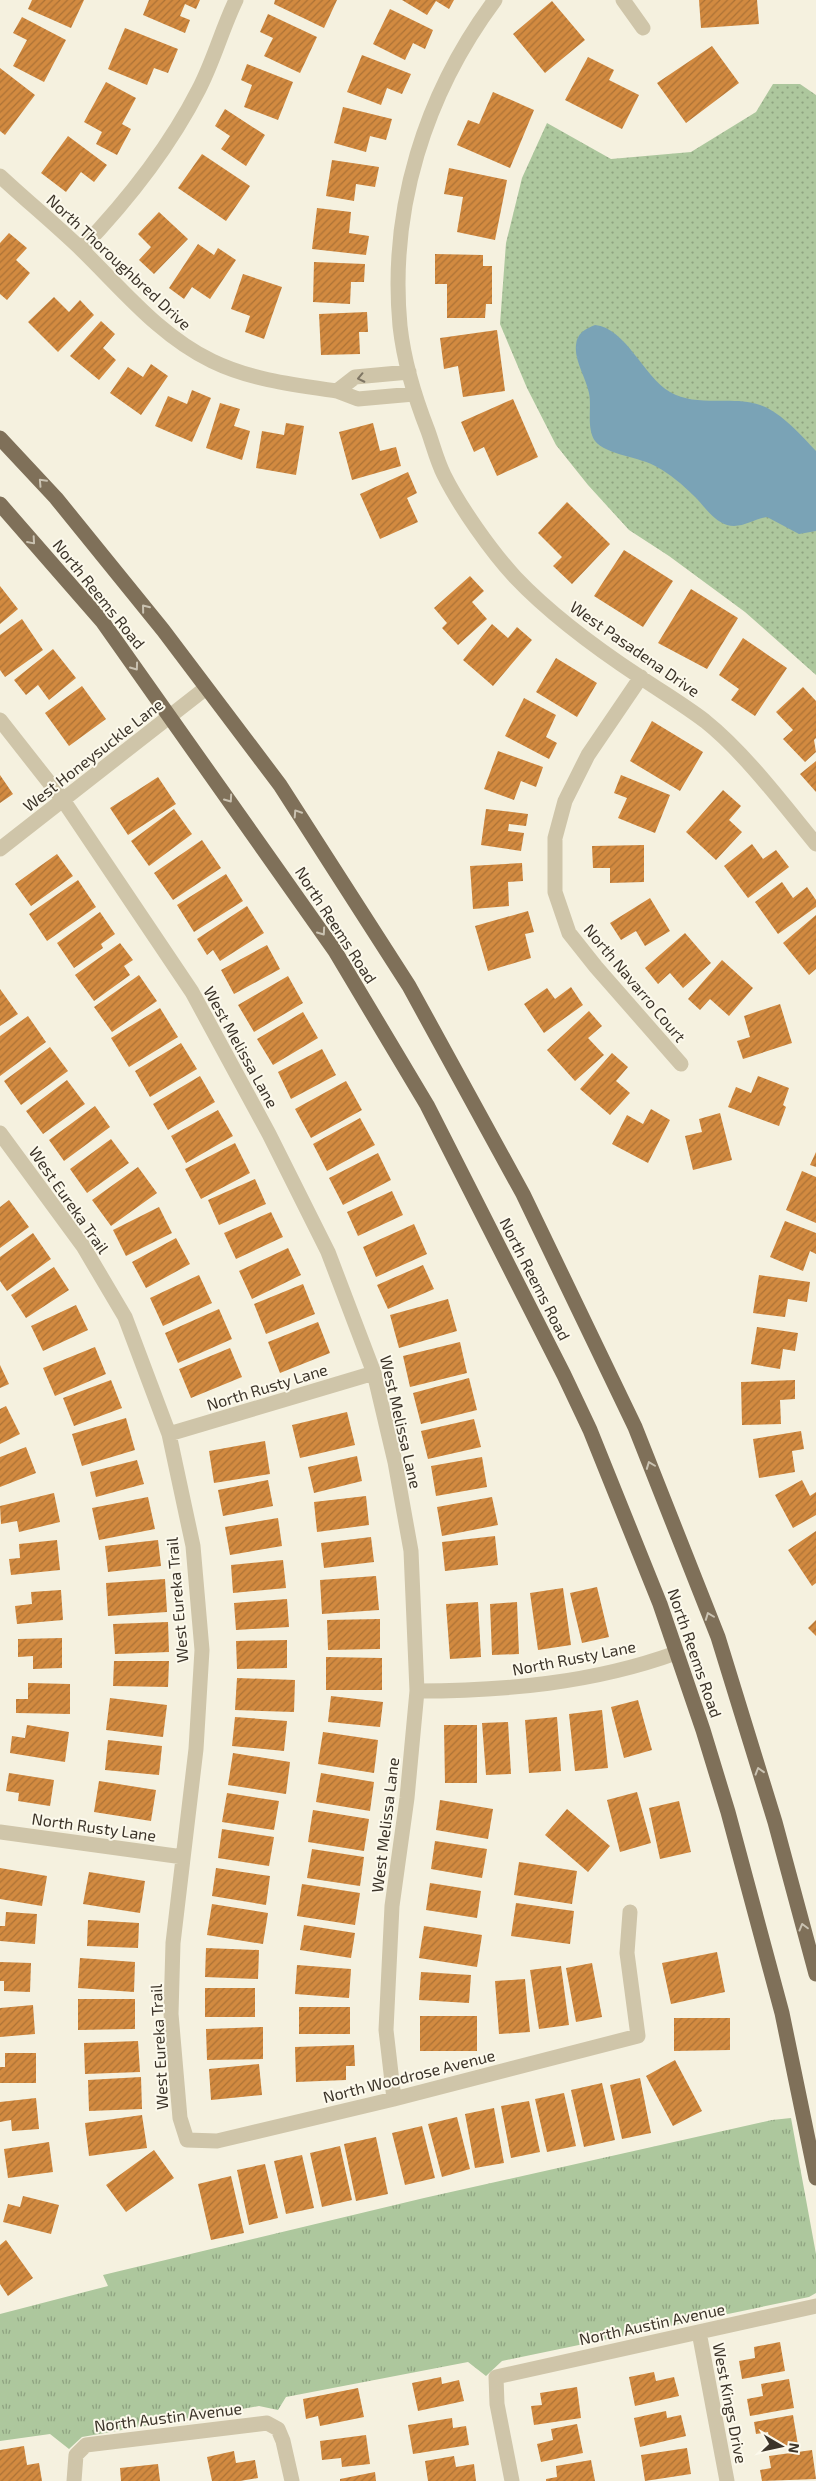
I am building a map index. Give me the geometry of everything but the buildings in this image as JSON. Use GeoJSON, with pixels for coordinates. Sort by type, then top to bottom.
{"type":"FeatureCollection","features":[{"type":"Feature","properties":{"kind":"main road","name":"North Reems Road"},"geometry":{"type":"LineString","coordinates":[[0,438],[56,498],[163,630],[280,785],[409,986],[523,1194],[631,1418],[718,1638],[775,1822],[816,1974]]}},
{"type":"Feature","properties":{"kind":"main road","name":"North Reems Road"},"geometry":{"type":"LineString","coordinates":[[0,504],[102,621],[335,950],[427,1106],[564,1375],[590,1430],[660,1604],[728,1812],[782,2013],[816,2178]]}},
{"type":"Feature","properties":{"kind":"street"},"geometry":{"type":"LineString","coordinates":[[81,249],[119,210],[162,152],[199,88],[236,0]]}},
{"type":"Feature","properties":{"kind":"street","name":"West Pasadena Drive"},"geometry":{"type":"LineString","coordinates":[[495,0],[464,44],[442,87],[420,141],[405,210],[397,274],[400,328],[414,394],[444,474],[473,521],[513,575],[576,631],[680,702],[708,724],[761,780],[816,844]]}},
{"type":"Feature","properties":{"kind":"street"},"geometry":{"type":"LineString","coordinates":[[623,0],[643,28]]}},
{"type":"Feature","properties":{"kind":"street","name":"North Thoroughbred Drive"},"geometry":{"type":"LineString","coordinates":[[0,176],[81,249],[150,319],[181,344],[212,362],[275,382],[338,391],[358,399],[414,394]]}},
{"type":"Feature","properties":{"kind":"street"},"geometry":{"type":"LineString","coordinates":[[338,391],[355,377],[409,372]]}},
{"type":"Feature","properties":{"kind":"street","name":"North Navarro Court"},"geometry":{"type":"LineString","coordinates":[[641,677],[588,755],[565,801],[555,838],[555,892],[569,933],[596,967],[681,1064]]}},
{"type":"Feature","properties":{"kind":"street","name":"West Honeysuckle Lane"},"geometry":{"type":"LineString","coordinates":[[0,849],[206,688]]}},
{"type":"Feature","properties":{"kind":"street","name":"West Melissa Lane"},"geometry":{"type":"LineString","coordinates":[[0,720],[63,800],[192,992],[264,1126],[328,1252],[374,1373],[395,1462],[410,1552],[417,1692],[407,1798],[392,1906],[386,2030],[394,2099]]}},
{"type":"Feature","properties":{"kind":"street","name":"West Eureka Trail"},"geometry":{"type":"LineString","coordinates":[[0,1133],[83,1246],[125,1317],[169,1434],[193,1546],[202,1650],[196,1749],[173,1943],[171,2014],[180,2118],[187,2140]]}},
{"type":"Feature","properties":{"kind":"street","name":"North Rusty Lane"},"geometry":{"type":"LineString","coordinates":[[169,1434],[374,1373]]}},
{"type":"Feature","properties":{"kind":"street","name":"North Rusty Lane"},"geometry":{"type":"LineString","coordinates":[[417,1692],[488,1691],[546,1685],[657,1660],[676,1653]]}},
{"type":"Feature","properties":{"kind":"street","name":"North Rusty Lane"},"geometry":{"type":"LineString","coordinates":[[0,1832],[183,1857]]}},
{"type":"Feature","properties":{"kind":"street","name":"North Woodrose Avenue"},"geometry":{"type":"LineString","coordinates":[[187,2140],[217,2141],[394,2099],[638,2036],[626,1953],[630,1912]]}},
{"type":"Feature","properties":{"kind":"street","name":"North Austin Avenue"},"geometry":{"type":"LineString","coordinates":[[512,2481],[497,2404],[496,2377],[816,2306]]}},
{"type":"Feature","properties":{"kind":"street","name":"West Kings Drive"},"geometry":{"type":"LineString","coordinates":[[699,2332],[727,2481]]}},
{"type":"Feature","properties":{"kind":"street","name":"North Austin Avenue"},"geometry":{"type":"LineString","coordinates":[[74,2481],[76,2455],[86,2445],[267,2422],[278,2429],[283,2441],[292,2481]]}},
{"type":"Feature","properties":{"kind":"green space"},"geometry":{"type":"Polygon","coordinates":[[[773,84],[800,84],[816,95],[816,675],[745,612],[669,556],[629,530],[588,485],[556,445],[527,388],[500,324],[506,243],[522,178],[547,123],[611,159],[691,152],[756,112],[773,84]]]}},
{"type":"Feature","properties":{"kind":"green space"},"geometry":{"type":"Polygon","coordinates":[[[791,2118],[816,2254],[816,2293],[809,2297],[502,2361],[486,2376],[468,2362],[286,2397],[278,2410],[259,2406],[82,2437],[69,2449],[50,2434],[0,2441],[0,2314],[108,2286],[103,2275],[424,2198],[772,2120],[791,2118]]]}},
{"type":"Feature","properties":{"kind":"water"},"geometry":{"type":"Polygon","coordinates":[[[595,325],[606,328],[616,334],[660,385],[670,392],[681,397],[703,401],[738,401],[760,405],[776,413],[790,425],[816,451],[816,531],[799,534],[767,517],[738,526],[727,525],[713,516],[685,487],[662,470],[600,446],[592,436],[589,393],[578,363],[576,351],[580,334],[595,325]]]}}]}
